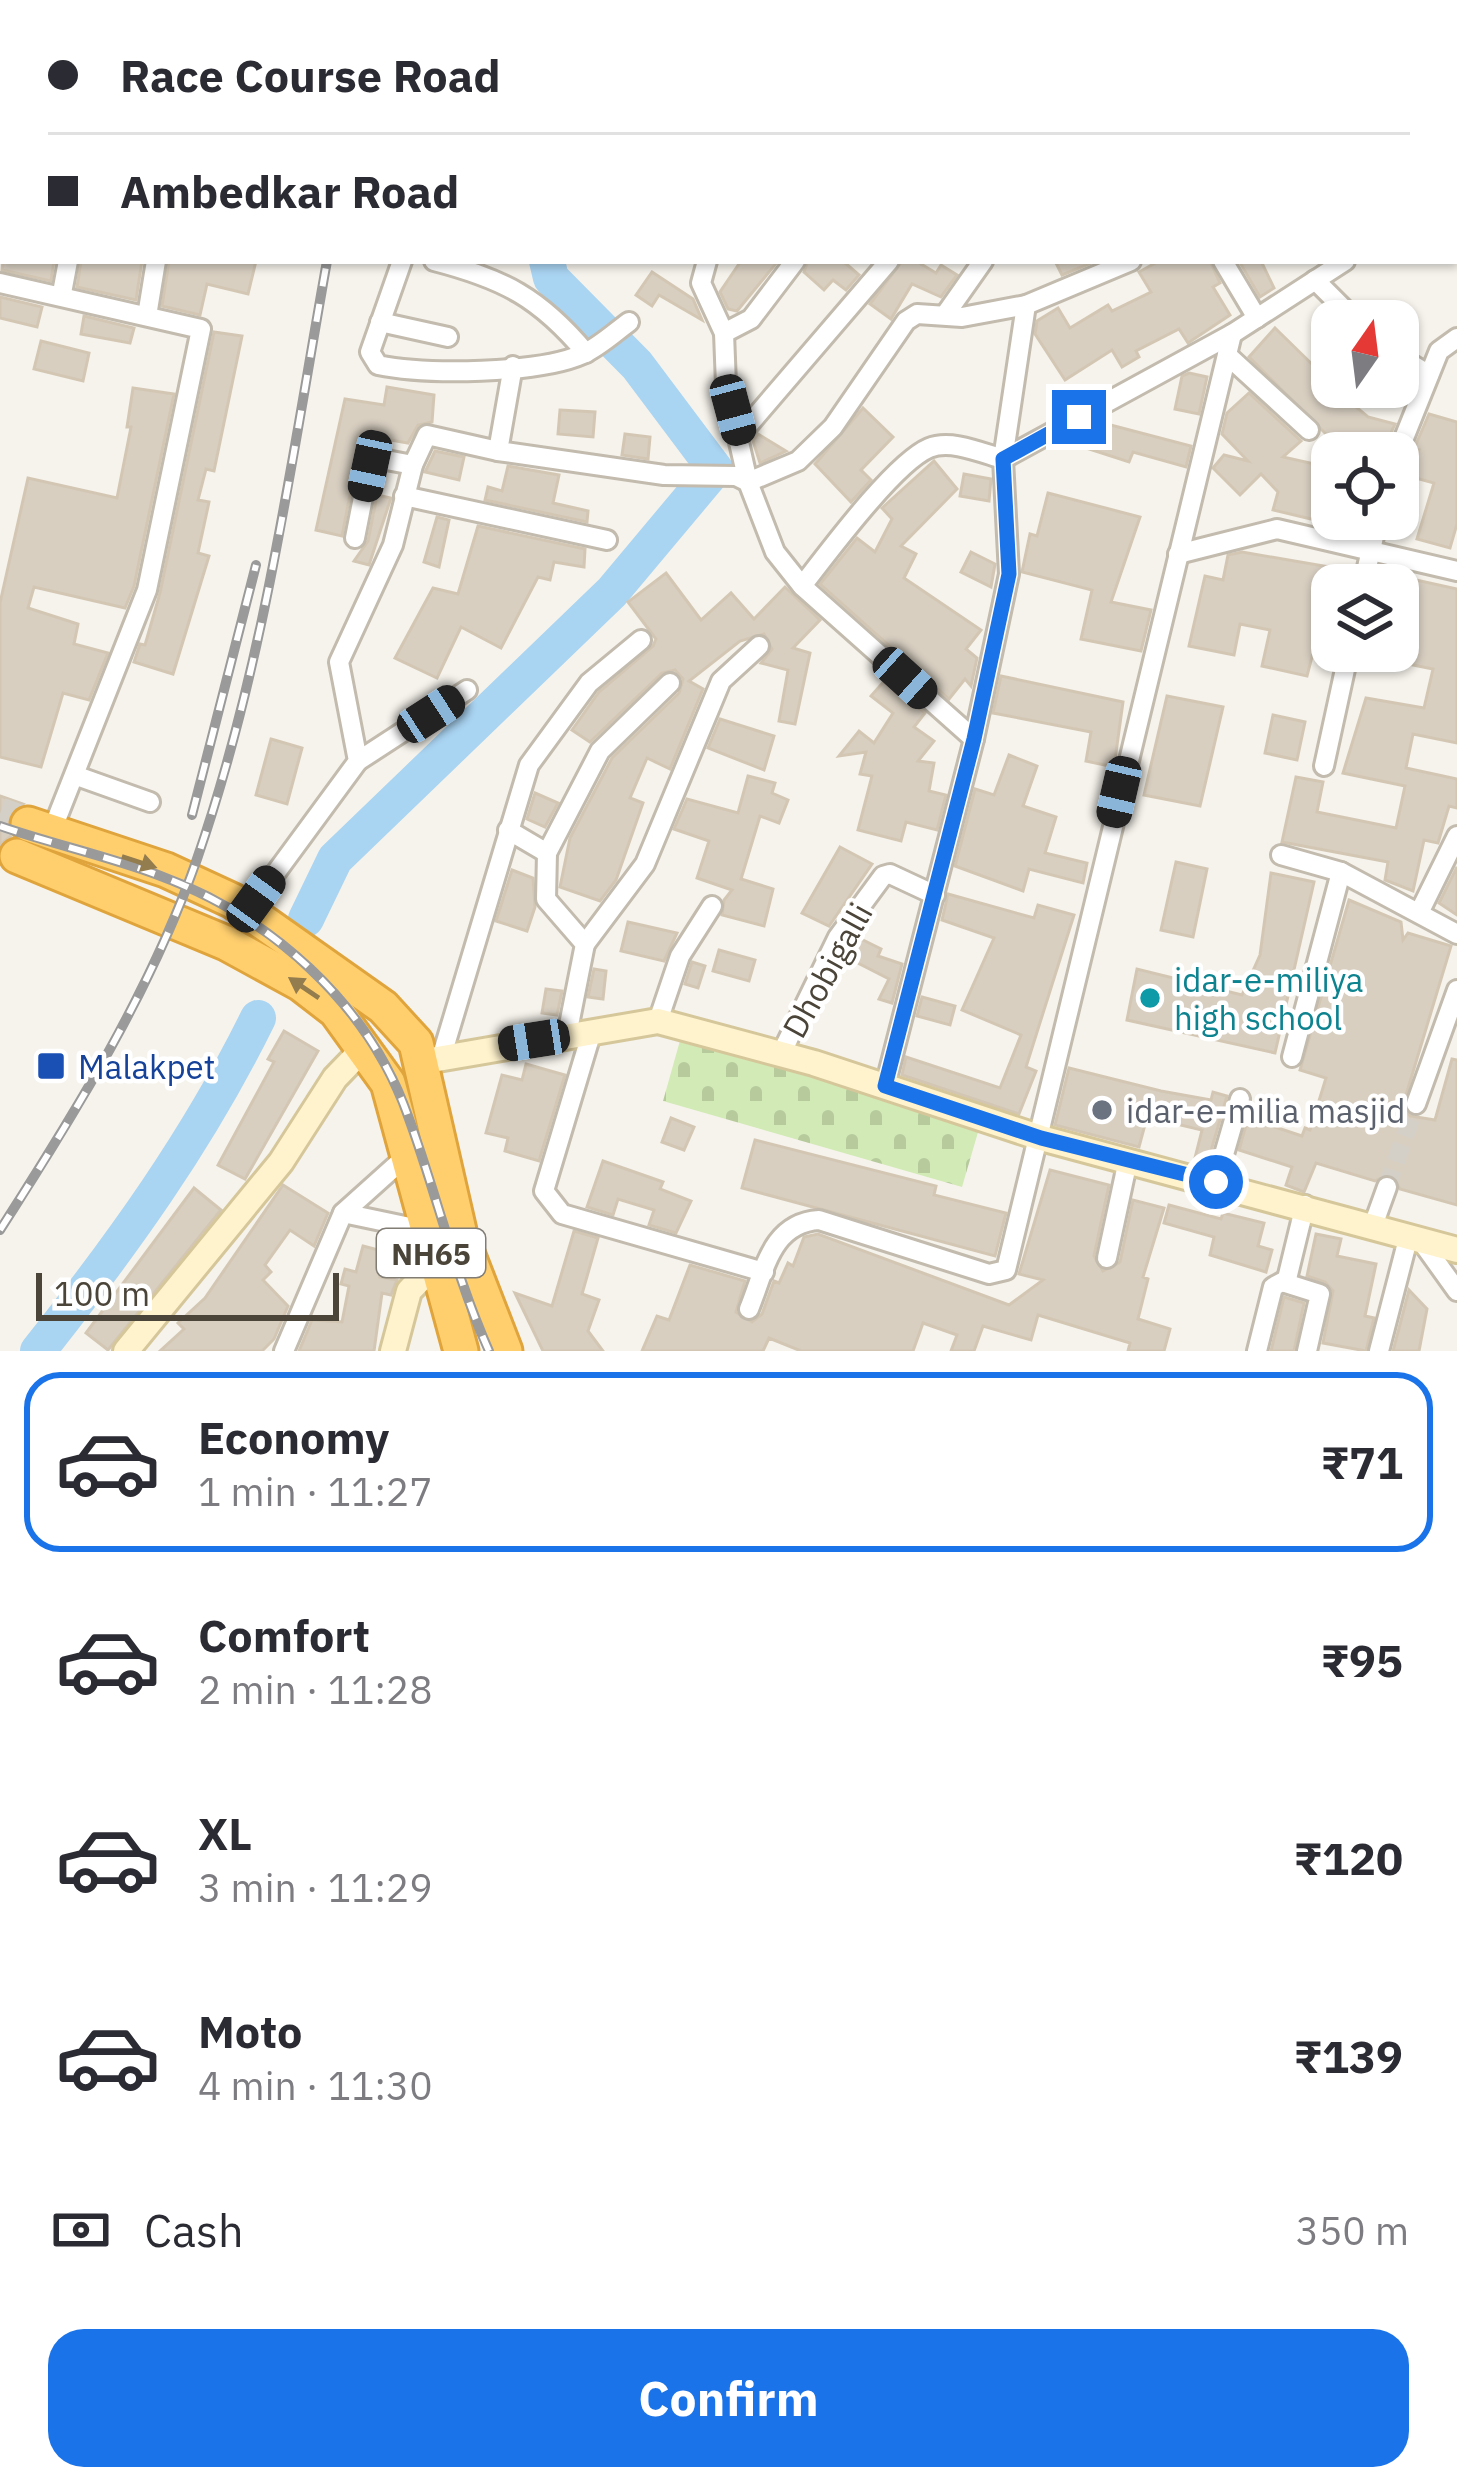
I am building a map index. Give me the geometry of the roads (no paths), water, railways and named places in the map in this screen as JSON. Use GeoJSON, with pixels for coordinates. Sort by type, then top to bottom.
{"type":"FeatureCollection","features":[{"type":"Feature","properties":{"kind":"highway","name":"NH65"},"geometry":{"type":"LineString","coordinates":[[39,828],[166,870],[247,912],[383,1007],[431,1058],[460,1235],[505,1351]]}},
{"type":"Feature","properties":{"kind":"highway","name":"NH65"},"geometry":{"type":"LineString","coordinates":[[17,856],[181,922],[301,984],[336,1011],[388,1083],[411,1152],[424,1230],[461,1351]]}},
{"type":"Feature","properties":{"kind":"street"},"geometry":{"type":"LineString","coordinates":[[62,293],[67,264]]}},
{"type":"Feature","properties":{"kind":"street"},"geometry":{"type":"LineString","coordinates":[[147,316],[156,264]]}},
{"type":"Feature","properties":{"kind":"street"},"geometry":{"type":"LineString","coordinates":[[401,264],[370,352],[378,365],[513,366],[586,352],[629,322]]}},
{"type":"Feature","properties":{"kind":"street"},"geometry":{"type":"LineString","coordinates":[[443,264],[522,292],[551,311],[586,352]]}},
{"type":"Feature","properties":{"kind":"street"},"geometry":{"type":"LineString","coordinates":[[706,264],[700,283],[724,333],[726,385],[740,436],[742,479],[775,552],[802,586],[974,739]]}},
{"type":"Feature","properties":{"kind":"street"},"geometry":{"type":"LineString","coordinates":[[724,333],[751,319],[793,264]]}},
{"type":"Feature","properties":{"kind":"street"},"geometry":{"type":"LineString","coordinates":[[740,436],[886,264]]}},
{"type":"Feature","properties":{"kind":"street"},"geometry":{"type":"LineString","coordinates":[[945,315],[981,264]]}},
{"type":"Feature","properties":{"kind":"street"},"geometry":{"type":"LineString","coordinates":[[358,761],[339,662],[392,545],[412,465],[427,435],[498,451],[664,475],[742,479],[798,460],[833,427],[906,321],[917,314],[1026,305],[1124,264]]}},
{"type":"Feature","properties":{"kind":"street"},"geometry":{"type":"LineString","coordinates":[[1225,264],[1256,318]]}},
{"type":"Feature","properties":{"kind":"street"},"geometry":{"type":"LineString","coordinates":[[802,586],[847,529],[929,448],[956,446],[1003,459],[1232,334],[1340,264]]}},
{"type":"Feature","properties":{"kind":"street"},"geometry":{"type":"LineString","coordinates":[[1315,280],[1335,300]]}},
{"type":"Feature","properties":{"kind":"street"},"geometry":{"type":"LineString","coordinates":[[0,283],[62,293],[201,329],[147,590],[77,776],[39,828]]}},
{"type":"Feature","properties":{"kind":"street"},"geometry":{"type":"LineString","coordinates":[[885,1086],[974,739],[1009,574],[1003,459],[1026,305]]}},
{"type":"Feature","properties":{"kind":"street"},"geometry":{"type":"LineString","coordinates":[[380,322],[448,337]]}},
{"type":"Feature","properties":{"kind":"street"},"geometry":{"type":"LineString","coordinates":[[749,1309],[777,1239],[789,1226],[819,1220],[967,1269],[988,1274],[1006,1270],[1232,334]]}},
{"type":"Feature","properties":{"kind":"street"},"geometry":{"type":"LineString","coordinates":[[1406,432],[1439,351],[1457,338]]}},
{"type":"Feature","properties":{"kind":"street"},"geometry":{"type":"LineString","coordinates":[[1227,355],[1310,430]]}},
{"type":"Feature","properties":{"kind":"street"},"geometry":{"type":"LineString","coordinates":[[498,451],[513,366]]}},
{"type":"Feature","properties":{"kind":"street"},"geometry":{"type":"LineString","coordinates":[[1419,369],[1429,375]]}},
{"type":"Feature","properties":{"kind":"street"},"geometry":{"type":"LineString","coordinates":[[355,538],[370,466],[381,459],[412,465]]}},
{"type":"Feature","properties":{"kind":"street"},"geometry":{"type":"LineString","coordinates":[[404,496],[607,540]]}},
{"type":"Feature","properties":{"kind":"street"},"geometry":{"type":"LineString","coordinates":[[1178,554],[1277,529],[1457,571]]}},
{"type":"Feature","properties":{"kind":"street"},"geometry":{"type":"LineString","coordinates":[[1367,564],[1373,540]]}},
{"type":"Feature","properties":{"kind":"street"},"geometry":{"type":"LineString","coordinates":[[640,640],[590,683],[529,764],[431,1058],[658,1021],[782,1054],[1041,1138],[1375,1223],[1457,1250]]}},
{"type":"Feature","properties":{"kind":"street"},"geometry":{"type":"LineString","coordinates":[[758,646],[721,681],[645,865],[585,944],[580,1033],[544,1191],[562,1214],[764,1271]]}},
{"type":"Feature","properties":{"kind":"street"},"geometry":{"type":"LineString","coordinates":[[1324,766],[1344,672]]}},
{"type":"Feature","properties":{"kind":"street"},"geometry":{"type":"LineString","coordinates":[[585,944],[546,899],[547,853],[600,751],[670,683]]}},
{"type":"Feature","properties":{"kind":"street"},"geometry":{"type":"LineString","coordinates":[[247,912],[358,761],[467,691]]}},
{"type":"Feature","properties":{"kind":"street"},"geometry":{"type":"LineString","coordinates":[[77,776],[150,802]]}},
{"type":"Feature","properties":{"kind":"street"},"geometry":{"type":"LineString","coordinates":[[508,830],[547,853]]}},
{"type":"Feature","properties":{"kind":"street"},"geometry":{"type":"LineString","coordinates":[[1419,914],[1457,836]]}},
{"type":"Feature","properties":{"kind":"street"},"geometry":{"type":"LineString","coordinates":[[1281,855],[1342,872],[1457,934]]}},
{"type":"Feature","properties":{"kind":"street"},"geometry":{"type":"LineString","coordinates":[[1292,1057],[1342,872]]}},
{"type":"Feature","properties":{"kind":"street","name":"Dhobigalli"},"geometry":{"type":"LineString","coordinates":[[782,1054],[838,937],[884,876],[890,874],[935,895]]}},
{"type":"Feature","properties":{"kind":"street"},"geometry":{"type":"LineString","coordinates":[[658,1021],[680,956],[712,906]]}},
{"type":"Feature","properties":{"kind":"street"},"geometry":{"type":"LineString","coordinates":[[1416,1104],[1457,990]]}},
{"type":"Feature","properties":{"kind":"street"},"geometry":{"type":"LineString","coordinates":[[126,1351],[281,1162],[335,1078],[364,1048]]}},
{"type":"Feature","properties":{"kind":"street"},"geometry":{"type":"LineString","coordinates":[[1216,1182],[1240,1099]]}},
{"type":"Feature","properties":{"kind":"street"},"geometry":{"type":"LineString","coordinates":[[284,1351],[343,1213],[411,1152]]}},
{"type":"Feature","properties":{"kind":"street"},"geometry":{"type":"LineString","coordinates":[[1107,1258],[1128,1160]]}},
{"type":"Feature","properties":{"kind":"street"},"geometry":{"type":"LineString","coordinates":[[1375,1223],[1387,1186]]}},
{"type":"Feature","properties":{"kind":"street"},"geometry":{"type":"LineString","coordinates":[[1286,1283],[1304,1205]]}},
{"type":"Feature","properties":{"kind":"street"},"geometry":{"type":"LineString","coordinates":[[343,1213],[424,1230]]}},
{"type":"Feature","properties":{"kind":"street"},"geometry":{"type":"LineString","coordinates":[[1414,1236],[1457,1291]]}},
{"type":"Feature","properties":{"kind":"street"},"geometry":{"type":"LineString","coordinates":[[1379,1351],[1414,1236]]}},
{"type":"Feature","properties":{"kind":"street"},"geometry":{"type":"LineString","coordinates":[[393,1351],[409,1291],[434,1265]]}},
{"type":"Feature","properties":{"kind":"street"},"geometry":{"type":"LineString","coordinates":[[1257,1351],[1273,1287],[1286,1283],[1320,1294],[1307,1351]]}},
{"type":"Feature","properties":{"kind":"street"},"geometry":{"type":"LineString","coordinates":[[272,1351],[290,1329]]}},
{"type":"Feature","properties":{"kind":"waterway"},"geometry":{"type":"LineString","coordinates":[[306,919],[335,859],[612,592],[715,469],[637,365],[551,278],[548,264]]}},
{"type":"Feature","properties":{"kind":"waterway"},"geometry":{"type":"LineString","coordinates":[[38,1351],[157,1190],[210,1107],[258,1018]]}},
{"type":"Feature","properties":{"kind":"tunnel"},"geometry":{"type":"LineString","coordinates":[[0,814],[28,824]]}},
{"type":"Feature","properties":{"kind":"tunnel"},"geometry":{"type":"LineString","coordinates":[[1387,1187],[1416,1104]]}},
{"type":"Feature","properties":{"kind":"railway"},"geometry":{"type":"LineString","coordinates":[[0,1230],[134,1004],[197,859],[258,638],[326,264]]}},
{"type":"Feature","properties":{"kind":"railway"},"geometry":{"type":"LineString","coordinates":[[192,815],[256,565]]}},
{"type":"Feature","properties":{"kind":"railway"},"geometry":{"type":"LineString","coordinates":[[0,826],[139,868],[199,892],[276,939],[341,1001],[368,1036],[408,1116],[489,1351]]}},
{"type":"Feature","properties":{"kind":"place","name":"idar-e-miliya high school"},"geometry":{"type":"Point","coordinates":[1150,998]}},
{"type":"Feature","properties":{"kind":"place","name":"Malakpet"},"geometry":{"type":"Point","coordinates":[51,1066]}},
{"type":"Feature","properties":{"kind":"place","name":"idar-e-milia masjid"},"geometry":{"type":"Point","coordinates":[1102,1110]}}]}
